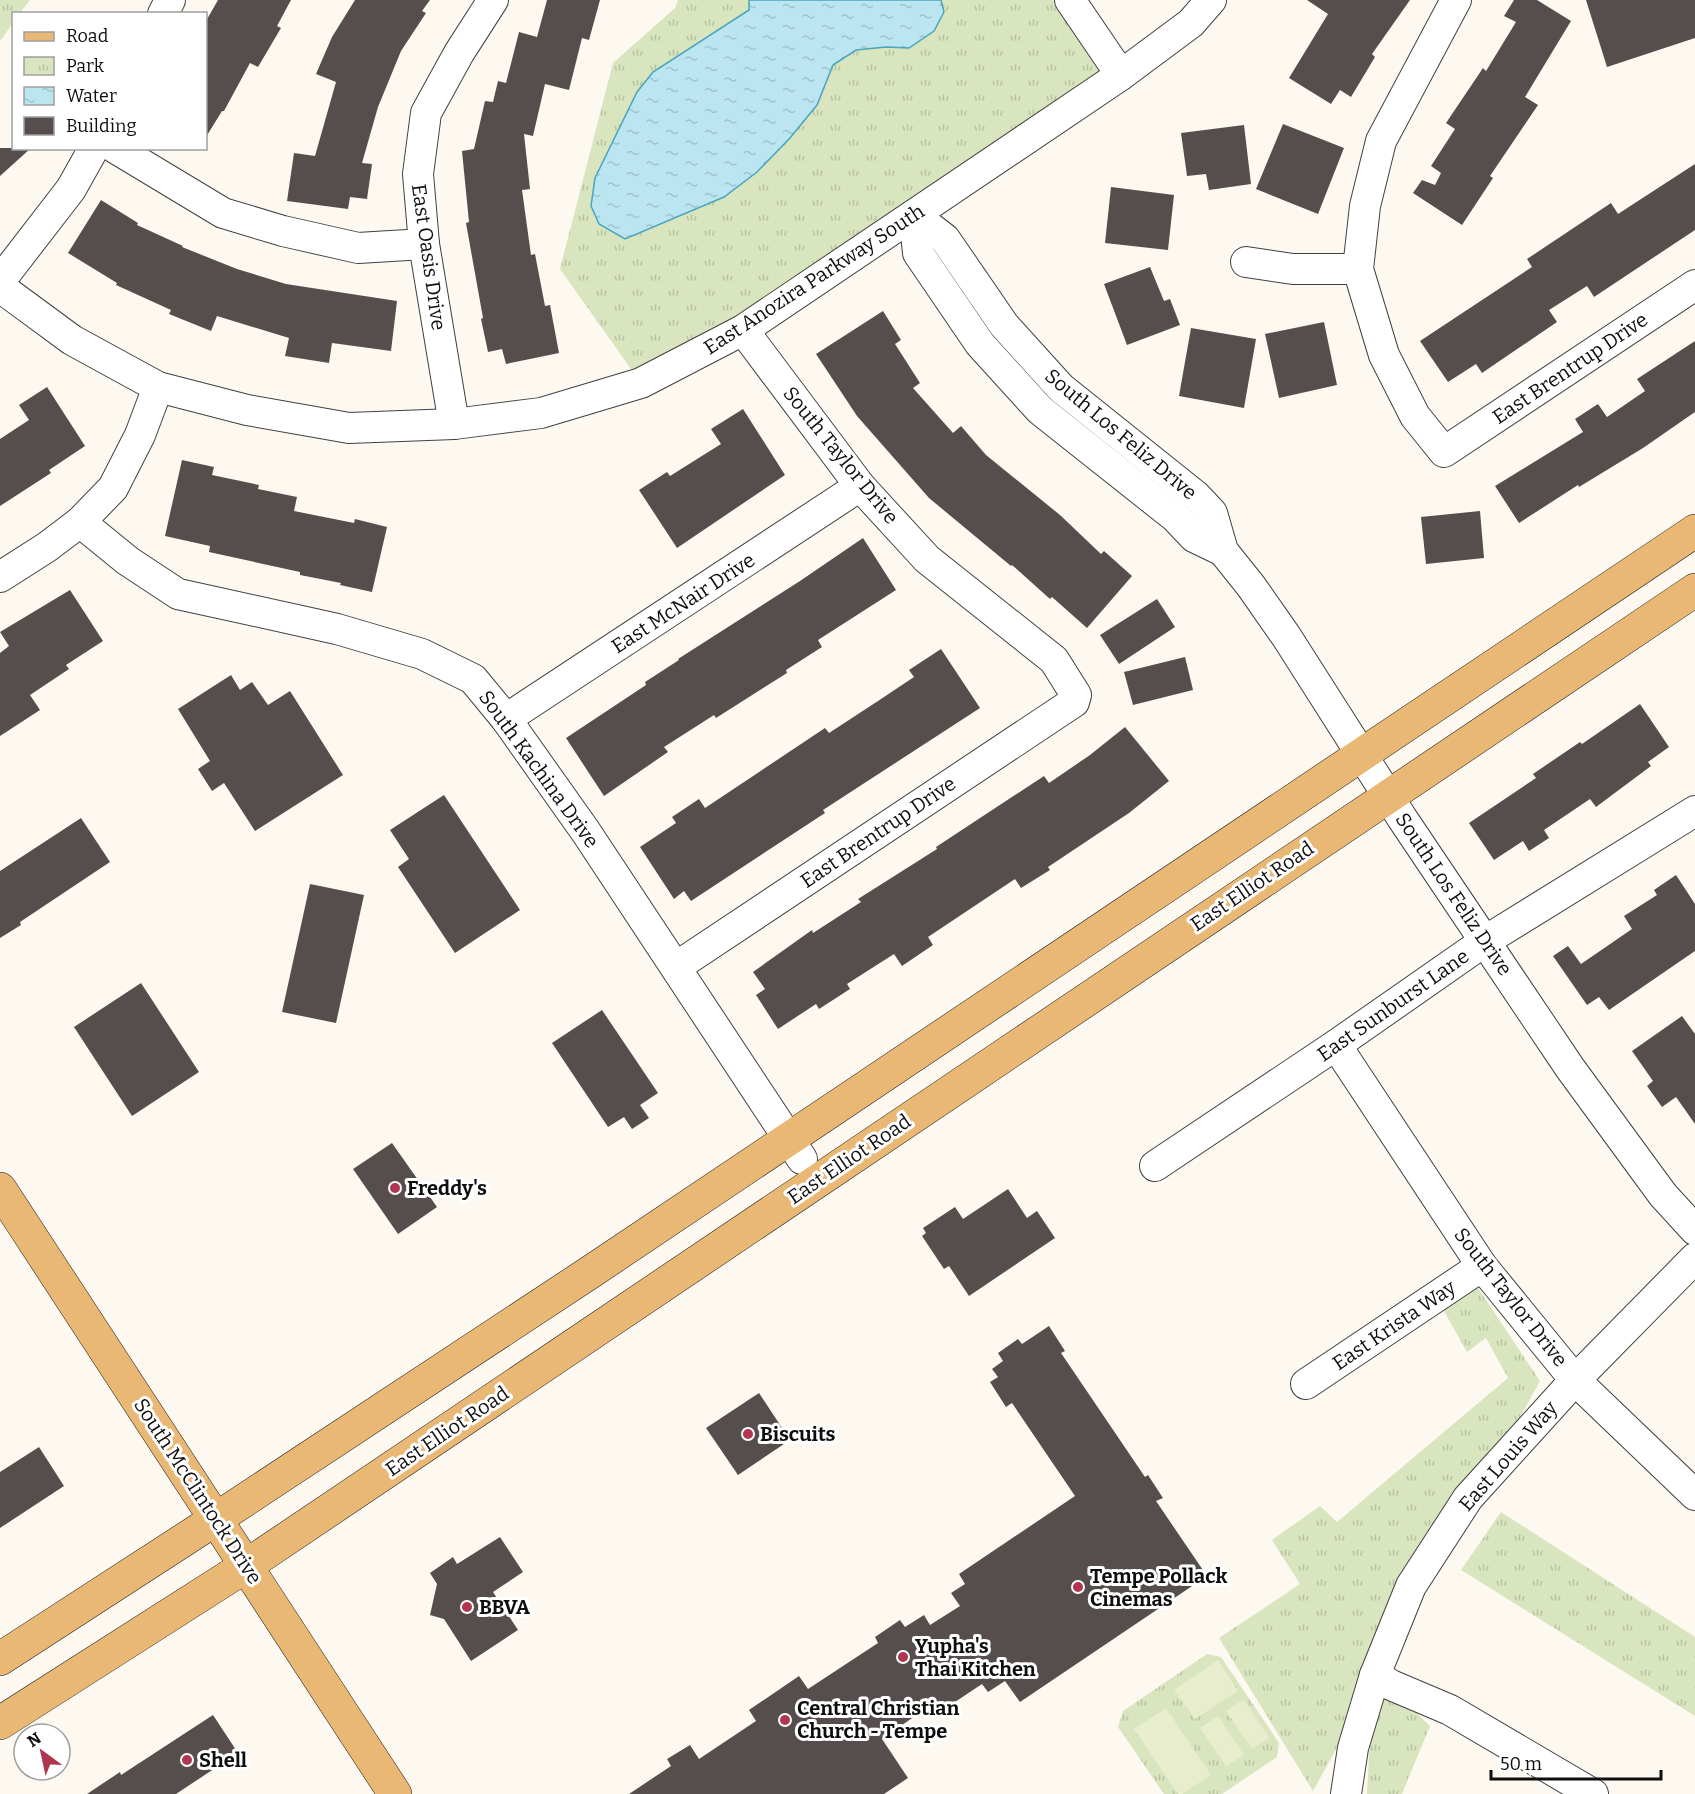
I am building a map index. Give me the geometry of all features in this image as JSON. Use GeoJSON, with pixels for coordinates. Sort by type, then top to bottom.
{"type":"FeatureCollection","features":[{"type":"Feature","properties":{"kind":"main road"},"geometry":{"type":"LineString","coordinates":[[0,1659],[796,1149],[1363,754],[1695,531]]}},
{"type":"Feature","properties":{"kind":"main road","name":"East Elliot Road"},"geometry":{"type":"LineString","coordinates":[[0,1722],[246,1566],[1695,590]]}},
{"type":"Feature","properties":{"kind":"main road","name":"South McClintock Drive"},"geometry":{"type":"LineString","coordinates":[[0,1189],[395,1794]]}},
{"type":"Feature","properties":{"kind":"street","name":"East Oasis Drive"},"geometry":{"type":"LineString","coordinates":[[454,424],[424,244],[418,174],[426,113],[459,53],[494,0]]}},
{"type":"Feature","properties":{"kind":"street"},"geometry":{"type":"LineString","coordinates":[[1070,0],[1121,75]]}},
{"type":"Feature","properties":{"kind":"street","name":"East Anozira Parkway South"},"geometry":{"type":"LineString","coordinates":[[0,287],[72,340],[158,387],[247,410],[349,428],[454,424],[541,413],[641,383],[743,330],[1121,75],[1191,23],[1211,0]]}},
{"type":"Feature","properties":{"kind":"street"},"geometry":{"type":"LineString","coordinates":[[1246,262],[1293,269],[1358,269],[1365,206],[1382,141],[1456,0]]}},
{"type":"Feature","properties":{"kind":"street"},"geometry":{"type":"LineString","coordinates":[[0,281],[71,189],[93,150]]}},
{"type":"Feature","properties":{"kind":"street"},"geometry":{"type":"LineString","coordinates":[[118,150],[223,213],[283,231],[358,248],[424,244]]}},
{"type":"Feature","properties":{"kind":"street","name":"South Los Feliz Drive"},"geometry":{"type":"LineString","coordinates":[[914,215],[918,254],[980,344],[1040,410],[1175,518],[1194,537],[1223,551],[1251,586],[1485,941],[1598,1107],[1664,1195],[1695,1230]]}},
{"type":"Feature","properties":{"kind":"street","name":"East Brentrup Drive"},"geometry":{"type":"LineString","coordinates":[[1358,269],[1384,355],[1415,416],[1444,452],[1695,285]]}},
{"type":"Feature","properties":{"kind":"street","name":"South Taylor Drive"},"geometry":{"type":"LineString","coordinates":[[743,330],[860,486],[927,559],[1054,660],[1076,695]]}},
{"type":"Feature","properties":{"kind":"street"},"geometry":{"type":"LineString","coordinates":[[0,577],[80,522],[112,488],[140,435],[158,387]]}},
{"type":"Feature","properties":{"kind":"street","name":"East McNair Drive"},"geometry":{"type":"LineString","coordinates":[[506,719],[860,486]]}},
{"type":"Feature","properties":{"kind":"street","name":"South Kachina Drive"},"geometry":{"type":"LineString","coordinates":[[80,522],[128,561],[178,594],[337,629],[422,654],[473,679],[506,719],[592,842],[796,1149]]}},
{"type":"Feature","properties":{"kind":"street","name":"East Brentrup Drive"},"geometry":{"type":"LineString","coordinates":[[676,967],[1074,702],[1076,695]]}},
{"type":"Feature","properties":{"kind":"street","name":"East Sunburst Lane"},"geometry":{"type":"LineString","coordinates":[[1155,1166],[1336,1045],[1485,941],[1695,811]]}},
{"type":"Feature","properties":{"kind":"street","name":"South Taylor Drive"},"geometry":{"type":"LineString","coordinates":[[1336,1045],[1482,1266],[1575,1380],[1695,1495]]}},
{"type":"Feature","properties":{"kind":"street","name":"East Louis Way"},"geometry":{"type":"LineString","coordinates":[[1347,1794],[1353,1748],[1375,1675],[1411,1586],[1468,1498],[1575,1380],[1695,1258]]}},
{"type":"Feature","properties":{"kind":"street","name":"East Krista Way"},"geometry":{"type":"LineString","coordinates":[[1306,1384],[1482,1266]]}},
{"type":"Feature","properties":{"kind":"street"},"geometry":{"type":"LineString","coordinates":[[1375,1675],[1391,1686],[1450,1710],[1593,1794]]}},
{"type":"Feature","properties":{"kind":"green space"},"geometry":{"type":"Polygon","coordinates":[[[0,0],[30,0],[21,12],[12,12],[12,24],[0,41],[0,0]]]}},
{"type":"Feature","properties":{"kind":"green space"},"geometry":{"type":"Polygon","coordinates":[[[678,0],[1070,0],[1121,75],[641,383],[560,269],[613,63],[675,8],[678,0]]]}},
{"type":"Feature","properties":{"kind":"green space"},"geometry":{"type":"Polygon","coordinates":[[[1482,1266],[1478,1288],[1540,1381],[1377,1676],[1430,1726],[1402,1794],[1367,1794],[1373,1682],[1313,1791],[1219,1638],[1300,1584],[1272,1540],[1320,1506],[1337,1522],[1508,1378],[1486,1338],[1467,1352],[1440,1304],[1482,1266]]]}},
{"type":"Feature","properties":{"kind":"green space"},"geometry":{"type":"Polygon","coordinates":[[[1501,1512],[1695,1637],[1695,1716],[1461,1570],[1501,1512]]]}},
{"type":"Feature","properties":{"kind":"green space"},"geometry":{"type":"Polygon","coordinates":[[[1207,1654],[1221,1657],[1279,1743],[1277,1757],[1222,1794],[1164,1794],[1118,1727],[1123,1711],[1207,1654]]]}},
{"type":"Feature","properties":{"kind":"green space"},"geometry":{"type":"Polygon","coordinates":[[[1218,1660],[1238,1691],[1195,1719],[1174,1690],[1218,1660]]]}},
{"type":"Feature","properties":{"kind":"green space"},"geometry":{"type":"Polygon","coordinates":[[[1244,1699],[1269,1738],[1252,1749],[1226,1711],[1244,1699]]]}},
{"type":"Feature","properties":{"kind":"green space"},"geometry":{"type":"Polygon","coordinates":[[[1166,1708],[1211,1775],[1182,1794],[1178,1794],[1134,1729],[1166,1708]]]}},
{"type":"Feature","properties":{"kind":"green space"},"geometry":{"type":"Polygon","coordinates":[[[1218,1716],[1244,1755],[1226,1766],[1200,1728],[1218,1716]]]}},
{"type":"Feature","properties":{"kind":"water"},"geometry":{"type":"Polygon","coordinates":[[[749,0],[941,0],[944,12],[934,31],[909,48],[886,47],[856,50],[833,65],[817,105],[790,138],[757,172],[724,197],[625,239],[599,224],[591,206],[595,178],[637,92],[653,72],[749,10],[749,0]]]}},
{"type":"Feature","properties":{"kind":"building"},"geometry":{"type":"Polygon","coordinates":[[[218,0],[291,0],[277,26],[281,28],[258,67],[250,63],[224,111],[207,135],[207,19],[218,0]]]}},
{"type":"Feature","properties":{"kind":"building"},"geometry":{"type":"Polygon","coordinates":[[[355,0],[430,0],[422,11],[426,13],[401,51],[378,107],[362,163],[372,164],[367,199],[350,197],[348,209],[287,201],[294,153],[315,156],[336,82],[316,74],[332,37],[355,0]]]}},
{"type":"Feature","properties":{"kind":"building"},"geometry":{"type":"Polygon","coordinates":[[[547,0],[600,0],[589,40],[582,38],[569,90],[545,84],[533,136],[524,134],[530,189],[522,190],[531,255],[535,254],[545,306],[550,305],[559,353],[506,364],[502,349],[488,352],[481,319],[483,318],[466,223],[469,222],[462,151],[474,149],[485,101],[493,102],[498,81],[506,83],[519,32],[537,37],[547,0]]]}},
{"type":"Feature","properties":{"kind":"building"},"geometry":{"type":"Polygon","coordinates":[[[1307,0],[1410,0],[1372,54],[1375,57],[1351,97],[1340,90],[1331,104],[1289,78],[1328,14],[1307,0]]]}},
{"type":"Feature","properties":{"kind":"building"},"geometry":{"type":"Polygon","coordinates":[[[1514,0],[1537,0],[1571,21],[1525,97],[1538,105],[1490,176],[1493,178],[1462,225],[1413,193],[1422,180],[1435,185],[1441,173],[1431,166],[1455,129],[1446,123],[1483,68],[1486,71],[1516,22],[1504,16],[1514,0]]]}},
{"type":"Feature","properties":{"kind":"building"},"geometry":{"type":"Polygon","coordinates":[[[1586,0],[1695,0],[1695,38],[1607,67],[1586,0]]]}},
{"type":"Feature","properties":{"kind":"building"},"geometry":{"type":"Polygon","coordinates":[[[1283,124],[1344,148],[1318,214],[1256,189],[1283,124]]]}},
{"type":"Feature","properties":{"kind":"building"},"geometry":{"type":"Polygon","coordinates":[[[1244,125],[1251,184],[1209,190],[1206,174],[1187,176],[1181,133],[1244,125]]]}},
{"type":"Feature","properties":{"kind":"building"},"geometry":{"type":"Polygon","coordinates":[[[0,148],[29,150],[0,176],[0,148]]]}},
{"type":"Feature","properties":{"kind":"building"},"geometry":{"type":"Polygon","coordinates":[[[1695,164],[1695,230],[1594,297],[1587,286],[1549,310],[1557,322],[1482,373],[1476,364],[1448,382],[1420,341],[1532,267],[1527,259],[1611,203],[1618,214],[1695,164]]]}},
{"type":"Feature","properties":{"kind":"building"},"geometry":{"type":"Polygon","coordinates":[[[1111,187],[1174,195],[1168,250],[1105,243],[1111,187]]]}},
{"type":"Feature","properties":{"kind":"building"},"geometry":{"type":"Polygon","coordinates":[[[101,200],[138,223],[137,225],[182,247],[237,269],[286,284],[397,301],[391,351],[332,343],[329,363],[285,356],[289,338],[217,316],[211,331],[169,314],[171,310],[116,285],[117,283],[68,253],[101,200]]]}},
{"type":"Feature","properties":{"kind":"building"},"geometry":{"type":"Polygon","coordinates":[[[1150,267],[1164,301],[1170,299],[1180,325],[1127,345],[1104,284],[1150,267]]]}},
{"type":"Feature","properties":{"kind":"building"},"geometry":{"type":"Polygon","coordinates":[[[883,311],[901,340],[895,344],[920,383],[913,388],[953,433],[961,426],[986,455],[1060,515],[1101,554],[1104,551],[1132,576],[1087,628],[929,498],[857,416],[816,354],[883,311]]]}},
{"type":"Feature","properties":{"kind":"building"},"geometry":{"type":"Polygon","coordinates":[[[1324,322],[1337,385],[1279,398],[1265,334],[1324,322]]]}},
{"type":"Feature","properties":{"kind":"building"},"geometry":{"type":"Polygon","coordinates":[[[1191,328],[1256,339],[1244,408],[1179,396],[1191,328]]]}},
{"type":"Feature","properties":{"kind":"building"},"geometry":{"type":"Polygon","coordinates":[[[1695,341],[1695,412],[1643,448],[1579,487],[1578,485],[1519,523],[1495,486],[1583,432],[1575,419],[1598,404],[1607,417],[1645,391],[1637,379],[1695,341]]]}},
{"type":"Feature","properties":{"kind":"building"},"geometry":{"type":"Polygon","coordinates":[[[47,387],[85,446],[49,470],[51,473],[0,506],[0,439],[29,420],[19,405],[47,387]]]}},
{"type":"Feature","properties":{"kind":"building"},"geometry":{"type":"Polygon","coordinates":[[[743,409],[785,475],[677,548],[639,490],[667,472],[670,476],[721,444],[711,429],[743,409]]]}},
{"type":"Feature","properties":{"kind":"building"},"geometry":{"type":"Polygon","coordinates":[[[182,460],[214,467],[212,475],[259,485],[258,489],[297,497],[294,511],[354,523],[355,519],[387,527],[372,592],[300,575],[300,572],[209,552],[210,546],[165,536],[182,460]]]}},
{"type":"Feature","properties":{"kind":"building"},"geometry":{"type":"Polygon","coordinates":[[[1480,511],[1484,558],[1426,564],[1421,517],[1480,511]]]}},
{"type":"Feature","properties":{"kind":"building"},"geometry":{"type":"Polygon","coordinates":[[[863,538],[896,590],[818,640],[822,647],[786,670],[787,673],[716,718],[714,715],[664,747],[668,752],[604,796],[566,738],[646,685],[645,682],[678,659],[863,538]]]}},
{"type":"Feature","properties":{"kind":"building"},"geometry":{"type":"Polygon","coordinates":[[[70,590],[103,641],[66,665],[69,669],[30,695],[40,710],[0,736],[0,653],[9,646],[0,632],[70,590]]]}},
{"type":"Feature","properties":{"kind":"building"},"geometry":{"type":"Polygon","coordinates":[[[1157,599],[1175,627],[1119,664],[1100,635],[1157,599]]]}},
{"type":"Feature","properties":{"kind":"building"},"geometry":{"type":"Polygon","coordinates":[[[941,649],[980,708],[823,810],[825,813],[691,901],[684,891],[674,899],[640,847],[676,823],[672,817],[699,799],[705,808],[825,728],[829,733],[914,677],[909,670],[941,649]]]}},
{"type":"Feature","properties":{"kind":"building"},"geometry":{"type":"Polygon","coordinates":[[[1185,657],[1193,690],[1133,705],[1124,672],[1185,657]]]}},
{"type":"Feature","properties":{"kind":"building"},"geometry":{"type":"Polygon","coordinates":[[[231,675],[240,690],[252,682],[268,705],[290,691],[343,775],[255,831],[224,783],[212,791],[198,769],[210,761],[178,709],[231,675]]]}},
{"type":"Feature","properties":{"kind":"building"},"geometry":{"type":"Polygon","coordinates":[[[1640,704],[1669,747],[1648,762],[1651,766],[1596,807],[1590,799],[1544,830],[1549,838],[1529,851],[1523,841],[1494,860],[1469,823],[1536,778],[1533,774],[1640,704]]]}},
{"type":"Feature","properties":{"kind":"building"},"geometry":{"type":"Polygon","coordinates":[[[1125,727],[1169,781],[1129,813],[1048,867],[1050,870],[1021,888],[1015,879],[928,937],[933,945],[902,966],[894,954],[847,984],[850,989],[819,1009],[816,1004],[778,1029],[756,995],[765,989],[753,972],[812,930],[813,933],[861,902],[858,899],[937,849],[936,847],[1044,776],[1049,783],[1125,727]]]}},
{"type":"Feature","properties":{"kind":"building"},"geometry":{"type":"Polygon","coordinates":[[[444,795],[520,910],[455,953],[398,867],[409,859],[390,830],[444,795]]]}},
{"type":"Feature","properties":{"kind":"building"},"geometry":{"type":"Polygon","coordinates":[[[81,818],[110,862],[0,938],[0,871],[81,818]]]}},
{"type":"Feature","properties":{"kind":"building"},"geometry":{"type":"Polygon","coordinates":[[[1676,875],[1695,904],[1695,951],[1609,1010],[1599,997],[1587,1005],[1553,956],[1568,946],[1581,964],[1632,929],[1624,916],[1657,895],[1654,890],[1676,875]]]}},
{"type":"Feature","properties":{"kind":"building"},"geometry":{"type":"Polygon","coordinates":[[[310,884],[364,895],[336,1023],[282,1012],[310,884]]]}},
{"type":"Feature","properties":{"kind":"building"},"geometry":{"type":"Polygon","coordinates":[[[141,983],[199,1072],[132,1116],[74,1027],[141,983]]]}},
{"type":"Feature","properties":{"kind":"building"},"geometry":{"type":"Polygon","coordinates":[[[602,1010],[658,1093],[640,1105],[649,1118],[632,1129],[624,1117],[608,1127],[552,1043],[602,1010]]]}},
{"type":"Feature","properties":{"kind":"building"},"geometry":{"type":"Polygon","coordinates":[[[1682,1016],[1695,1034],[1695,1124],[1676,1097],[1662,1107],[1647,1086],[1653,1081],[1632,1051],[1682,1016]]]}},
{"type":"Feature","properties":{"kind":"building","name":"Freddy's"},"geometry":{"type":"Polygon","coordinates":[[[392,1143],[437,1207],[398,1234],[353,1169],[392,1143]]]}},
{"type":"Feature","properties":{"kind":"building"},"geometry":{"type":"Polygon","coordinates":[[[1008,1189],[1027,1218],[1037,1211],[1055,1238],[969,1296],[949,1266],[944,1269],[922,1236],[926,1233],[923,1228],[955,1207],[963,1219],[1008,1189]]]}},
{"type":"Feature","properties":{"kind":"building"},"geometry":{"type":"Polygon","coordinates":[[[1049,1326],[1065,1351],[1061,1353],[1145,1477],[1148,1475],[1163,1498],[1156,1501],[1207,1576],[1020,1702],[1005,1681],[988,1692],[982,1684],[934,1716],[928,1707],[882,1739],[908,1778],[884,1794],[629,1794],[671,1766],[667,1759],[690,1745],[699,1759],[756,1721],[749,1710],[799,1676],[808,1689],[878,1643],[875,1637],[900,1620],[905,1627],[924,1615],[930,1625],[960,1606],[951,1593],[965,1584],[959,1574],[1075,1496],[1012,1403],[1006,1407],[990,1382],[998,1377],[992,1369],[1003,1361],[998,1353],[1018,1339],[1022,1344],[1049,1326]]]}},
{"type":"Feature","properties":{"kind":"building","name":"Biscuits"},"geometry":{"type":"Polygon","coordinates":[[[759,1393],[790,1440],[738,1475],[706,1428],[759,1393]]]}},
{"type":"Feature","properties":{"kind":"building"},"geometry":{"type":"Polygon","coordinates":[[[39,1447],[64,1486],[0,1528],[0,1472],[39,1447]]]}},
{"type":"Feature","properties":{"kind":"building","name":"BBVA"},"geometry":{"type":"Polygon","coordinates":[[[500,1537],[523,1572],[493,1592],[518,1630],[471,1661],[444,1619],[430,1615],[437,1584],[430,1573],[453,1557],[457,1564],[500,1537]]]}},
{"type":"Feature","properties":{"kind":"building"},"geometry":{"type":"Polygon","coordinates":[[[213,1715],[238,1753],[176,1794],[87,1794],[120,1772],[121,1775],[213,1715]]]}},
{"type":"Feature","properties":{"kind":"place","name":"Freddy's"},"geometry":{"type":"Point","coordinates":[395,1188]}},
{"type":"Feature","properties":{"kind":"place","name":"Biscuits"},"geometry":{"type":"Point","coordinates":[748,1434]}},
{"type":"Feature","properties":{"kind":"place","name":"Tempe Pollack Cinemas"},"geometry":{"type":"Point","coordinates":[1078,1587]}},
{"type":"Feature","properties":{"kind":"place","name":"BBVA"},"geometry":{"type":"Point","coordinates":[467,1607]}},
{"type":"Feature","properties":{"kind":"place","name":"Yupha's Thai Kitchen"},"geometry":{"type":"Point","coordinates":[903,1657]}},
{"type":"Feature","properties":{"kind":"place","name":"Central Christian Church - Tempe"},"geometry":{"type":"Point","coordinates":[785,1720]}},
{"type":"Feature","properties":{"kind":"place","name":"Shell"},"geometry":{"type":"Point","coordinates":[187,1760]}}]}
